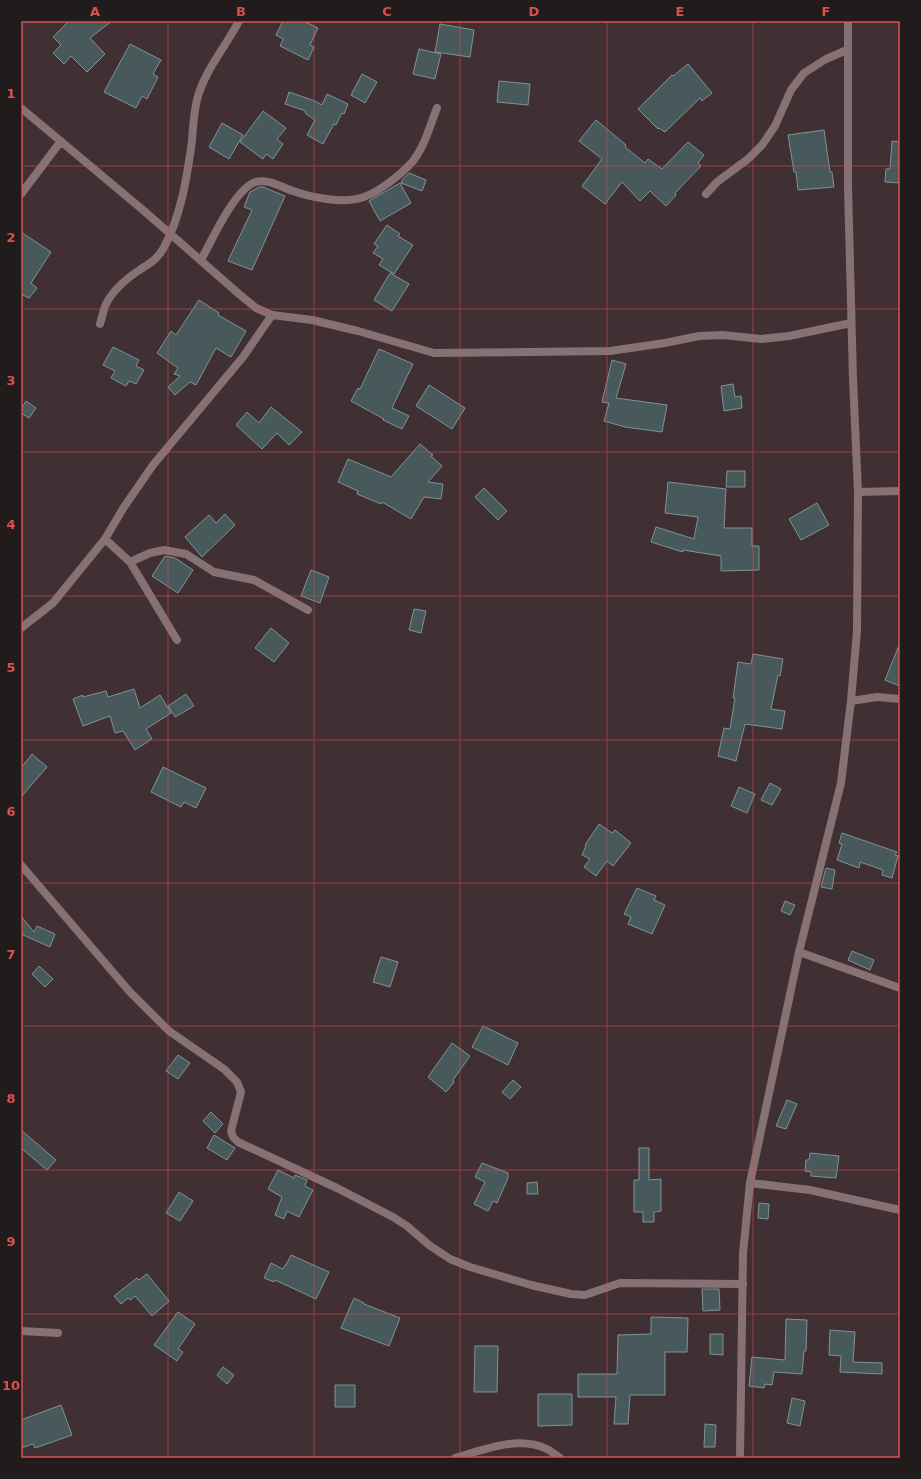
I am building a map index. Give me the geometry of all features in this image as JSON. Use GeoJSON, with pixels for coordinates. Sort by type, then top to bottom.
{"type":"FeatureCollection","features":[{"type":"Feature","properties":{"kind":"street"},"geometry":{"type":"LineString","coordinates":[[100,324],[106,306],[114,293],[126,280],[153,262],[162,250],[170,234],[182,196],[198,95],[208,73],[239,21]]}},
{"type":"Feature","properties":{"kind":"street"},"geometry":{"type":"LineString","coordinates":[[740,1458],[743,1253],[750,1183],[799,952],[841,783],[851,701],[856,631],[858,492],[851,323],[848,21]]}},
{"type":"Feature","properties":{"kind":"street"},"geometry":{"type":"LineString","coordinates":[[706,194],[717,182],[748,159],[762,145],[775,126],[791,90],[804,73],[826,59],[848,50]]}},
{"type":"Feature","properties":{"kind":"street"},"geometry":{"type":"LineString","coordinates":[[21,108],[256,308],[272,315],[320,322],[434,352],[610,351],[665,343],[699,336],[723,335],[761,339],[789,336],[851,323]]}},
{"type":"Feature","properties":{"kind":"street"},"geometry":{"type":"LineString","coordinates":[[201,260],[227,213],[242,190],[254,182],[266,181],[295,192],[323,199],[352,199],[365,197],[383,186],[413,160],[424,140],[437,108]]}},
{"type":"Feature","properties":{"kind":"street"},"geometry":{"type":"LineString","coordinates":[[21,194],[61,141]]}},
{"type":"Feature","properties":{"kind":"street"},"geometry":{"type":"LineString","coordinates":[[21,628],[53,603],[105,539],[153,465],[244,357],[272,315]]}},
{"type":"Feature","properties":{"kind":"street"},"geometry":{"type":"LineString","coordinates":[[858,492],[900,491]]}},
{"type":"Feature","properties":{"kind":"street"},"geometry":{"type":"LineString","coordinates":[[105,539],[130,562],[177,640]]}},
{"type":"Feature","properties":{"kind":"street"},"geometry":{"type":"LineString","coordinates":[[130,562],[150,553],[164,550],[186,554],[214,572],[254,580],[308,610]]}},
{"type":"Feature","properties":{"kind":"street"},"geometry":{"type":"LineString","coordinates":[[851,701],[877,697],[900,699]]}},
{"type":"Feature","properties":{"kind":"street"},"geometry":{"type":"LineString","coordinates":[[21,865],[129,991],[169,1031],[224,1069],[237,1082],[241,1092],[231,1131],[233,1137],[238,1142],[337,1188],[393,1217],[450,1259],[470,1267],[531,1285],[571,1294],[585,1295],[620,1283],[743,1284]]}},
{"type":"Feature","properties":{"kind":"street"},"geometry":{"type":"LineString","coordinates":[[799,952],[900,988]]}},
{"type":"Feature","properties":{"kind":"street"},"geometry":{"type":"LineString","coordinates":[[750,1183],[810,1190],[900,1210]]}},
{"type":"Feature","properties":{"kind":"street"},"geometry":{"type":"LineString","coordinates":[[21,1331],[58,1333]]}},
{"type":"Feature","properties":{"kind":"street"},"geometry":{"type":"LineString","coordinates":[[455,1458],[512,1443],[528,1444],[547,1449],[560,1458]]}},
{"type":"Feature","properties":{"kind":"building"},"geometry":{"type":"Polygon","coordinates":[[[69,21],[112,21],[90,38],[105,54],[87,72],[71,56],[64,64],[53,53],[61,45],[53,37],[69,21]]]}},
{"type":"Feature","properties":{"kind":"building"},"geometry":{"type":"Polygon","coordinates":[[[283,21],[303,21],[318,28],[310,45],[314,47],[308,60],[280,46],[283,39],[276,35],[283,21]]]}},
{"type":"Feature","properties":{"kind":"building"},"geometry":{"type":"Polygon","coordinates":[[[440,24],[474,30],[470,57],[435,52],[440,24]]]}},
{"type":"Feature","properties":{"kind":"building"},"geometry":{"type":"Polygon","coordinates":[[[130,44],[161,60],[153,74],[158,77],[147,99],[142,96],[136,108],[104,92],[130,44]]]}},
{"type":"Feature","properties":{"kind":"building"},"geometry":{"type":"Polygon","coordinates":[[[419,49],[441,54],[435,79],[413,74],[419,49]]]}},
{"type":"Feature","properties":{"kind":"building"},"geometry":{"type":"Polygon","coordinates":[[[688,64],[712,93],[702,101],[700,98],[665,132],[659,128],[658,129],[638,109],[672,75],[673,76],[688,64]]]}},
{"type":"Feature","properties":{"kind":"building"},"geometry":{"type":"Polygon","coordinates":[[[362,74],[377,82],[365,103],[351,95],[362,74]]]}},
{"type":"Feature","properties":{"kind":"building"},"geometry":{"type":"Polygon","coordinates":[[[499,81],[530,84],[528,105],[497,102],[499,81]]]}},
{"type":"Feature","properties":{"kind":"building"},"geometry":{"type":"Polygon","coordinates":[[[289,92],[322,105],[327,94],[348,104],[344,114],[342,113],[336,125],[334,124],[323,144],[307,135],[315,120],[305,113],[306,111],[285,104],[289,92]]]}},
{"type":"Feature","properties":{"kind":"building"},"geometry":{"type":"Polygon","coordinates":[[[263,111],[286,128],[277,139],[283,144],[273,159],[266,154],[263,159],[240,142],[263,111]]]}},
{"type":"Feature","properties":{"kind":"building"},"geometry":{"type":"Polygon","coordinates":[[[596,120],[645,163],[648,159],[662,169],[688,142],[704,155],[698,163],[701,166],[675,193],[676,195],[666,206],[650,191],[640,201],[622,182],[605,204],[582,186],[602,159],[579,141],[596,120]]]}},
{"type":"Feature","properties":{"kind":"building"},"geometry":{"type":"Polygon","coordinates":[[[222,123],[243,135],[229,159],[209,147],[222,123]]]}},
{"type":"Feature","properties":{"kind":"building"},"geometry":{"type":"Polygon","coordinates":[[[824,130],[830,172],[832,172],[834,187],[798,190],[796,172],[794,172],[788,135],[824,130]]]}},
{"type":"Feature","properties":{"kind":"building"},"geometry":{"type":"Polygon","coordinates":[[[892,141],[900,142],[900,183],[885,182],[886,169],[890,169],[892,141]]]}},
{"type":"Feature","properties":{"kind":"building"},"geometry":{"type":"Polygon","coordinates":[[[409,173],[426,180],[422,191],[401,183],[409,173]]]}},
{"type":"Feature","properties":{"kind":"building"},"geometry":{"type":"Polygon","coordinates":[[[400,183],[411,203],[380,221],[369,201],[400,183]]]}},
{"type":"Feature","properties":{"kind":"building"},"geometry":{"type":"Polygon","coordinates":[[[259,187],[263,187],[285,196],[252,270],[228,261],[252,210],[244,207],[250,192],[259,187]]]}},
{"type":"Feature","properties":{"kind":"building"},"geometry":{"type":"Polygon","coordinates":[[[387,225],[400,234],[398,236],[413,245],[394,274],[379,265],[383,259],[373,253],[378,246],[374,244],[387,225]]]}},
{"type":"Feature","properties":{"kind":"building"},"geometry":{"type":"Polygon","coordinates":[[[21,232],[51,252],[31,283],[37,288],[29,298],[23,295],[21,298],[21,232]]]}},
{"type":"Feature","properties":{"kind":"building"},"geometry":{"type":"Polygon","coordinates":[[[390,273],[409,284],[392,311],[374,300],[390,273]]]}},
{"type":"Feature","properties":{"kind":"building"},"geometry":{"type":"Polygon","coordinates":[[[199,300],[219,313],[218,315],[246,331],[231,357],[216,348],[196,385],[190,382],[175,395],[168,387],[180,376],[174,374],[178,368],[157,353],[171,331],[176,335],[199,300]]]}},
{"type":"Feature","properties":{"kind":"building"},"geometry":{"type":"Polygon","coordinates":[[[113,347],[139,360],[136,366],[144,370],[136,384],[129,381],[126,386],[111,378],[115,371],[103,365],[113,347]]]}},
{"type":"Feature","properties":{"kind":"building"},"geometry":{"type":"Polygon","coordinates":[[[379,349],[413,364],[392,408],[409,416],[402,429],[383,420],[384,419],[351,401],[358,388],[360,389],[379,349]]]}},
{"type":"Feature","properties":{"kind":"building"},"geometry":{"type":"Polygon","coordinates":[[[612,360],[626,364],[616,398],[667,405],[662,432],[625,427],[604,421],[609,403],[602,402],[612,360]]]}},
{"type":"Feature","properties":{"kind":"building"},"geometry":{"type":"Polygon","coordinates":[[[733,384],[735,397],[741,396],[742,408],[724,411],[721,386],[733,384]]]}},
{"type":"Feature","properties":{"kind":"building"},"geometry":{"type":"Polygon","coordinates":[[[429,385],[465,408],[452,429],[416,406],[429,385]]]}},
{"type":"Feature","properties":{"kind":"building"},"geometry":{"type":"Polygon","coordinates":[[[26,401],[36,408],[29,418],[21,413],[21,409],[26,401]]]}},
{"type":"Feature","properties":{"kind":"building"},"geometry":{"type":"Polygon","coordinates":[[[271,407],[302,432],[289,445],[277,433],[262,449],[236,425],[247,412],[259,423],[271,407]]]}},
{"type":"Feature","properties":{"kind":"building"},"geometry":{"type":"Polygon","coordinates":[[[420,444],[433,455],[431,456],[442,466],[428,482],[443,484],[441,499],[424,497],[411,519],[382,502],[381,504],[357,494],[358,491],[338,482],[348,459],[391,477],[420,444]]]}},
{"type":"Feature","properties":{"kind":"building"},"geometry":{"type":"Polygon","coordinates":[[[727,471],[745,471],[745,487],[726,487],[727,471]]]}},
{"type":"Feature","properties":{"kind":"building"},"geometry":{"type":"Polygon","coordinates":[[[668,482],[726,489],[724,528],[752,528],[752,546],[759,546],[759,570],[721,571],[721,556],[683,550],[683,552],[651,542],[656,527],[694,539],[698,517],[665,513],[668,482]]]}},
{"type":"Feature","properties":{"kind":"building"},"geometry":{"type":"Polygon","coordinates":[[[484,488],[507,511],[498,520],[475,497],[484,488]]]}},
{"type":"Feature","properties":{"kind":"building"},"geometry":{"type":"Polygon","coordinates":[[[817,503],[829,525],[801,540],[789,519],[817,503]]]}},
{"type":"Feature","properties":{"kind":"building"},"geometry":{"type":"Polygon","coordinates":[[[225,514],[235,525],[202,557],[185,537],[209,515],[216,523],[225,514]]]}},
{"type":"Feature","properties":{"kind":"building"},"geometry":{"type":"Polygon","coordinates":[[[165,556],[175,558],[193,570],[178,593],[152,576],[165,556]]]}},
{"type":"Feature","properties":{"kind":"building"},"geometry":{"type":"Polygon","coordinates":[[[311,570],[329,577],[320,603],[301,596],[311,570]]]}},
{"type":"Feature","properties":{"kind":"building"},"geometry":{"type":"Polygon","coordinates":[[[414,609],[426,611],[421,633],[409,630],[414,609]]]}},
{"type":"Feature","properties":{"kind":"building"},"geometry":{"type":"Polygon","coordinates":[[[271,628],[289,643],[274,662],[255,648],[271,628]]]}},
{"type":"Feature","properties":{"kind":"building"},"geometry":{"type":"Polygon","coordinates":[[[900,643],[900,686],[885,680],[900,643]]]}},
{"type":"Feature","properties":{"kind":"building"},"geometry":{"type":"Polygon","coordinates":[[[753,654],[783,659],[771,709],[785,711],[782,729],[745,724],[736,761],[718,756],[724,728],[730,729],[735,698],[733,698],[738,662],[751,664],[753,654]]]}},
{"type":"Feature","properties":{"kind":"building"},"geometry":{"type":"Polygon","coordinates":[[[134,689],[140,708],[160,695],[171,713],[146,729],[152,739],[135,750],[123,731],[115,733],[110,716],[83,726],[73,699],[83,695],[83,697],[106,691],[108,697],[134,689]]]}},
{"type":"Feature","properties":{"kind":"building"},"geometry":{"type":"Polygon","coordinates":[[[186,694],[194,706],[175,717],[168,706],[186,694]]]}},
{"type":"Feature","properties":{"kind":"building"},"geometry":{"type":"Polygon","coordinates":[[[32,754],[47,767],[21,797],[21,768],[32,754]]]}},
{"type":"Feature","properties":{"kind":"building"},"geometry":{"type":"Polygon","coordinates":[[[163,767],[206,788],[196,808],[184,802],[181,807],[151,792],[163,767]]]}},
{"type":"Feature","properties":{"kind":"building"},"geometry":{"type":"Polygon","coordinates":[[[770,783],[781,789],[772,805],[761,800],[770,783]]]}},
{"type":"Feature","properties":{"kind":"building"},"geometry":{"type":"Polygon","coordinates":[[[739,787],[755,794],[747,813],[731,806],[739,787]]]}},
{"type":"Feature","properties":{"kind":"building"},"geometry":{"type":"Polygon","coordinates":[[[599,824],[612,833],[615,830],[631,843],[613,866],[607,861],[596,876],[584,867],[590,859],[582,855],[586,846],[585,845],[599,824]]]}},
{"type":"Feature","properties":{"kind":"building"},"geometry":{"type":"Polygon","coordinates":[[[842,833],[897,852],[895,855],[898,856],[892,878],[882,875],[883,870],[860,862],[859,868],[837,860],[842,844],[839,843],[842,833]]]}},
{"type":"Feature","properties":{"kind":"building"},"geometry":{"type":"Polygon","coordinates":[[[826,868],[835,870],[832,889],[821,887],[826,868]]]}},
{"type":"Feature","properties":{"kind":"building"},"geometry":{"type":"Polygon","coordinates":[[[637,888],[656,896],[654,900],[665,905],[652,934],[628,924],[631,917],[624,914],[637,888]]]}},
{"type":"Feature","properties":{"kind":"building"},"geometry":{"type":"Polygon","coordinates":[[[785,901],[795,905],[790,915],[781,911],[785,901]]]}},
{"type":"Feature","properties":{"kind":"building"},"geometry":{"type":"Polygon","coordinates":[[[21,916],[34,932],[37,926],[55,934],[50,947],[21,934],[21,916]]]}},
{"type":"Feature","properties":{"kind":"building"},"geometry":{"type":"Polygon","coordinates":[[[852,951],[874,960],[870,970],[848,960],[852,951]]]}},
{"type":"Feature","properties":{"kind":"building"},"geometry":{"type":"Polygon","coordinates":[[[381,957],[398,962],[390,987],[373,982],[381,957]]]}},
{"type":"Feature","properties":{"kind":"building"},"geometry":{"type":"Polygon","coordinates":[[[39,966],[53,979],[45,987],[32,974],[39,966]]]}},
{"type":"Feature","properties":{"kind":"building"},"geometry":{"type":"Polygon","coordinates":[[[483,1026],[518,1043],[508,1065],[472,1047],[483,1026]]]}},
{"type":"Feature","properties":{"kind":"building"},"geometry":{"type":"Polygon","coordinates":[[[452,1043],[470,1056],[446,1092],[428,1077],[452,1043]]]}},
{"type":"Feature","properties":{"kind":"building"},"geometry":{"type":"Polygon","coordinates":[[[178,1055],[190,1063],[178,1079],[166,1071],[178,1055]]]}},
{"type":"Feature","properties":{"kind":"building"},"geometry":{"type":"Polygon","coordinates":[[[513,1080],[521,1087],[510,1099],[502,1092],[513,1080]]]}},
{"type":"Feature","properties":{"kind":"building"},"geometry":{"type":"Polygon","coordinates":[[[787,1100],[797,1104],[786,1129],[776,1126],[787,1100]]]}},
{"type":"Feature","properties":{"kind":"building"},"geometry":{"type":"Polygon","coordinates":[[[211,1112],[223,1124],[215,1133],[203,1121],[211,1112]]]}},
{"type":"Feature","properties":{"kind":"building"},"geometry":{"type":"Polygon","coordinates":[[[21,1130],[56,1160],[47,1170],[21,1148],[21,1130]]]}},
{"type":"Feature","properties":{"kind":"building"},"geometry":{"type":"Polygon","coordinates":[[[214,1135],[235,1148],[227,1160],[207,1148],[214,1135]]]}},
{"type":"Feature","properties":{"kind":"building"},"geometry":{"type":"Polygon","coordinates":[[[639,1148],[649,1148],[649,1180],[661,1179],[661,1211],[654,1212],[654,1222],[643,1222],[643,1212],[634,1212],[634,1180],[639,1180],[639,1148]]]}},
{"type":"Feature","properties":{"kind":"building"},"geometry":{"type":"Polygon","coordinates":[[[810,1153],[839,1156],[836,1178],[811,1176],[811,1172],[805,1171],[806,1160],[809,1160],[810,1153]]]}},
{"type":"Feature","properties":{"kind":"building"},"geometry":{"type":"Polygon","coordinates":[[[482,1163],[508,1173],[508,1178],[497,1203],[493,1201],[488,1211],[474,1204],[485,1182],[475,1177],[482,1163]]]}},
{"type":"Feature","properties":{"kind":"building"},"geometry":{"type":"Polygon","coordinates":[[[278,1170],[294,1178],[295,1175],[307,1180],[305,1186],[313,1190],[299,1217],[287,1211],[284,1219],[275,1215],[282,1197],[268,1189],[278,1170]]]}},
{"type":"Feature","properties":{"kind":"building"},"geometry":{"type":"Polygon","coordinates":[[[537,1182],[538,1194],[527,1194],[527,1183],[537,1182]]]}},
{"type":"Feature","properties":{"kind":"building"},"geometry":{"type":"Polygon","coordinates":[[[179,1192],[193,1201],[180,1221],[166,1213],[179,1192]]]}},
{"type":"Feature","properties":{"kind":"building"},"geometry":{"type":"Polygon","coordinates":[[[759,1203],[769,1204],[768,1219],[758,1218],[759,1203]]]}},
{"type":"Feature","properties":{"kind":"building"},"geometry":{"type":"Polygon","coordinates":[[[291,1255],[329,1272],[316,1299],[275,1280],[274,1282],[264,1278],[271,1263],[283,1269],[291,1255]]]}},
{"type":"Feature","properties":{"kind":"building"},"geometry":{"type":"Polygon","coordinates":[[[147,1274],[169,1301],[152,1316],[135,1296],[130,1300],[128,1298],[121,1304],[114,1296],[137,1278],[139,1280],[147,1274]]]}},
{"type":"Feature","properties":{"kind":"building"},"geometry":{"type":"Polygon","coordinates":[[[702,1289],[719,1289],[720,1310],[703,1311],[702,1289]]]}},
{"type":"Feature","properties":{"kind":"building"},"geometry":{"type":"Polygon","coordinates":[[[354,1298],[364,1304],[400,1318],[389,1346],[341,1328],[354,1298]]]}},
{"type":"Feature","properties":{"kind":"building"},"geometry":{"type":"Polygon","coordinates":[[[178,1312],[195,1324],[178,1349],[183,1352],[177,1361],[154,1345],[178,1312]]]}},
{"type":"Feature","properties":{"kind":"building"},"geometry":{"type":"Polygon","coordinates":[[[651,1317],[688,1318],[687,1352],[665,1352],[665,1395],[630,1395],[628,1424],[614,1424],[616,1397],[578,1397],[578,1374],[617,1374],[618,1335],[651,1334],[651,1317]]]}},
{"type":"Feature","properties":{"kind":"building"},"geometry":{"type":"Polygon","coordinates":[[[786,1319],[807,1320],[806,1351],[804,1351],[802,1374],[774,1372],[772,1385],[765,1384],[764,1388],[749,1386],[752,1357],[785,1360],[786,1319]]]}},
{"type":"Feature","properties":{"kind":"building"},"geometry":{"type":"Polygon","coordinates":[[[830,1330],[855,1332],[853,1362],[882,1363],[882,1374],[840,1372],[841,1356],[829,1355],[830,1330]]]}},
{"type":"Feature","properties":{"kind":"building"},"geometry":{"type":"Polygon","coordinates":[[[710,1334],[723,1334],[723,1355],[710,1354],[710,1334]]]}},
{"type":"Feature","properties":{"kind":"building"},"geometry":{"type":"Polygon","coordinates":[[[475,1346],[498,1346],[497,1392],[474,1392],[475,1346]]]}},
{"type":"Feature","properties":{"kind":"building"},"geometry":{"type":"Polygon","coordinates":[[[223,1367],[234,1375],[227,1384],[217,1375],[223,1367]]]}},
{"type":"Feature","properties":{"kind":"building"},"geometry":{"type":"Polygon","coordinates":[[[335,1385],[355,1385],[355,1407],[335,1407],[335,1385]]]}},
{"type":"Feature","properties":{"kind":"building"},"geometry":{"type":"Polygon","coordinates":[[[538,1394],[572,1394],[572,1425],[538,1426],[538,1394]]]}},
{"type":"Feature","properties":{"kind":"building"},"geometry":{"type":"Polygon","coordinates":[[[792,1398],[805,1401],[800,1426],[787,1423],[792,1398]]]}},
{"type":"Feature","properties":{"kind":"building"},"geometry":{"type":"Polygon","coordinates":[[[61,1405],[72,1435],[35,1448],[33,1444],[21,1448],[21,1420],[61,1405]]]}},
{"type":"Feature","properties":{"kind":"building"},"geometry":{"type":"Polygon","coordinates":[[[705,1424],[716,1425],[715,1447],[704,1447],[705,1424]]]}}]}
